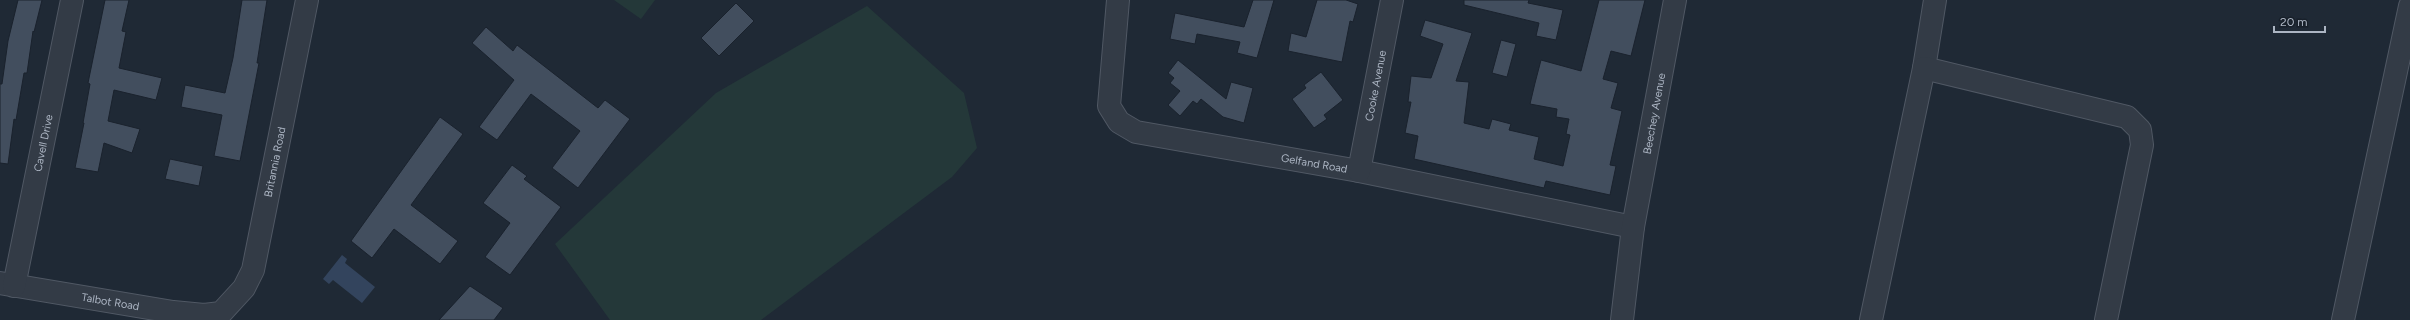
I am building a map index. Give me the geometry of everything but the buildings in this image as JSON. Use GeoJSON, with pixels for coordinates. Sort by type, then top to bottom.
{"type":"FeatureCollection","features":[{"type":"Feature","properties":{"kind":"street","name":"Cavell Drive"},"geometry":{"type":"LineString","coordinates":[[7,285],[72,0]]}},
{"type":"Feature","properties":{"kind":"street","name":"Britannia Road"},"geometry":{"type":"LineString","coordinates":[[221,313],[244,288],[253,270],[307,0]]}},
{"type":"Feature","properties":{"kind":"street","name":"Gelfand Road"},"geometry":{"type":"LineString","coordinates":[[1118,0],[1109,106],[1119,122],[1136,132],[1359,171],[1633,227]]}},
{"type":"Feature","properties":{"kind":"street","name":"Cooke Avenue"},"geometry":{"type":"LineString","coordinates":[[1359,171],[1392,0]]}},
{"type":"Feature","properties":{"kind":"street","name":"Beechey Avenue"},"geometry":{"type":"LineString","coordinates":[[1622,320],[1633,227],[1676,0]]}},
{"type":"Feature","properties":{"kind":"street"},"geometry":{"type":"LineString","coordinates":[[1871,320],[1924,68],[1935,0]]}},
{"type":"Feature","properties":{"kind":"street"},"geometry":{"type":"LineString","coordinates":[[2343,320],[2410,6]]}},
{"type":"Feature","properties":{"kind":"street"},"geometry":{"type":"LineString","coordinates":[[1924,68],[2128,117],[2140,130],[2142,145],[2106,320]]}},
{"type":"Feature","properties":{"kind":"street","name":"Talbot Road"},"geometry":{"type":"LineString","coordinates":[[7,285],[173,312],[204,315],[221,313]]}},
{"type":"Feature","properties":{"kind":"green space"},"geometry":{"type":"Polygon","coordinates":[[[614,0],[655,0],[641,19],[614,0]]]}},
{"type":"Feature","properties":{"kind":"green space"},"geometry":{"type":"Polygon","coordinates":[[[867,6],[964,93],[977,148],[952,177],[761,320],[610,320],[555,244],[716,93],[867,6]]]}},
{"type":"Feature","properties":{"kind":"water"},"geometry":{"type":"Polygon","coordinates":[[[342,255],[347,259],[345,263],[375,287],[362,303],[333,280],[329,284],[323,279],[342,255]]]}}]}
